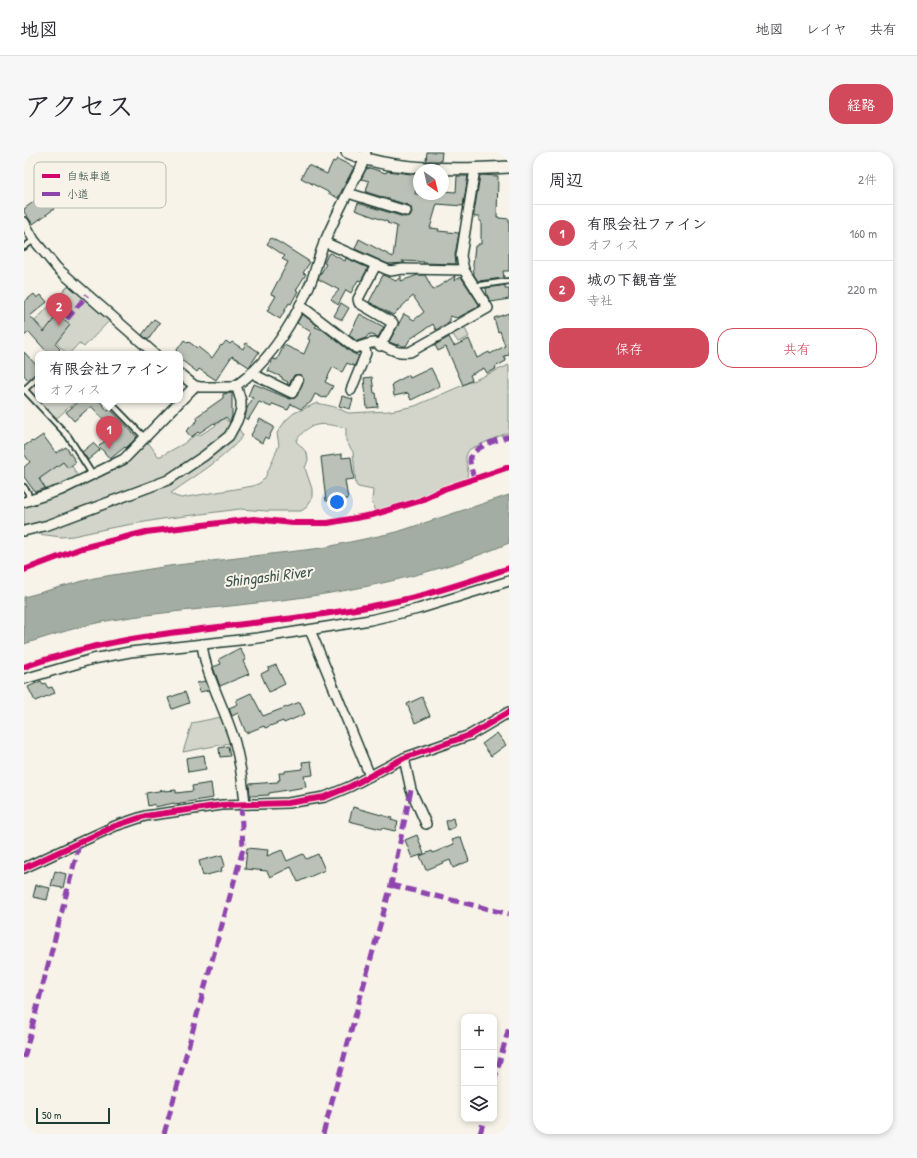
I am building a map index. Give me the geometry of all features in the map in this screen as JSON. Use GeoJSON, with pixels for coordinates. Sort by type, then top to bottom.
{"type":"FeatureCollection","features":[{"type":"Feature","properties":{"kind":"street"},"geometry":{"type":"LineString","coordinates":[[347,152],[365,154],[406,166],[474,169],[509,167]]}},
{"type":"Feature","properties":{"kind":"street"},"geometry":{"type":"LineString","coordinates":[[183,376],[195,386],[232,387],[253,372],[274,348],[300,305],[311,281],[324,242],[365,154]]}},
{"type":"Feature","properties":{"kind":"street"},"geometry":{"type":"LineString","coordinates":[[300,305],[356,348],[374,343],[402,353],[410,352],[488,308],[464,270],[461,256],[474,169]]}},
{"type":"Feature","properties":{"kind":"street"},"geometry":{"type":"LineString","coordinates":[[348,193],[406,211]]}},
{"type":"Feature","properties":{"kind":"street"},"geometry":{"type":"LineString","coordinates":[[24,222],[34,240],[57,268],[152,351]]}},
{"type":"Feature","properties":{"kind":"street"},"geometry":{"type":"LineString","coordinates":[[324,242],[390,271],[403,269],[464,270]]}},
{"type":"Feature","properties":{"kind":"street"},"geometry":{"type":"LineString","coordinates":[[376,265],[358,299],[359,303],[393,323],[380,346]]}},
{"type":"Feature","properties":{"kind":"street"},"geometry":{"type":"LineString","coordinates":[[351,390],[366,353],[364,346]]}},
{"type":"Feature","properties":{"kind":"street"},"geometry":{"type":"LineString","coordinates":[[253,372],[257,376],[292,393],[298,380]]}},
{"type":"Feature","properties":{"kind":"street"},"geometry":{"type":"LineString","coordinates":[[24,531],[48,525],[168,480],[204,456],[229,436],[237,421],[241,410],[241,401],[236,385]]}},
{"type":"Feature","properties":{"kind":"street"},"geometry":{"type":"LineString","coordinates":[[183,398],[195,386]]}},
{"type":"Feature","properties":{"kind":"street"},"geometry":{"type":"LineString","coordinates":[[27,501],[61,490],[124,459],[178,403]]}},
{"type":"Feature","properties":{"kind":"street"},"geometry":{"type":"LineString","coordinates":[[24,679],[87,661],[123,654],[310,630],[370,620],[418,609],[509,581]]}},
{"type":"Feature","properties":{"kind":"street"},"geometry":{"type":"LineString","coordinates":[[310,630],[370,776]]}},
{"type":"Feature","properties":{"kind":"street"},"geometry":{"type":"LineString","coordinates":[[202,644],[217,697],[235,743],[245,803]]}},
{"type":"Feature","properties":{"kind":"street"},"geometry":{"type":"LineString","coordinates":[[24,868],[115,826],[145,816],[196,808],[245,803],[288,803],[324,797],[370,776],[404,758],[470,735],[509,712]]}},
{"type":"Feature","properties":{"kind":"street"},"geometry":{"type":"LineString","coordinates":[[404,758],[411,790],[426,824]]}},
{"type":"Feature","properties":{"kind":"lane"},"geometry":{"type":"LineString","coordinates":[[24,247],[34,240]]}},
{"type":"Feature","properties":{"kind":"lane"},"geometry":{"type":"LineString","coordinates":[[474,286],[509,281]]}},
{"type":"Feature","properties":{"kind":"lane"},"geometry":{"type":"LineString","coordinates":[[35,380],[24,390],[35,402]]}},
{"type":"Feature","properties":{"kind":"lane"},"geometry":{"type":"LineString","coordinates":[[36,403],[68,436],[92,474]]}},
{"type":"Feature","properties":{"kind":"lane"},"geometry":{"type":"LineString","coordinates":[[111,403],[144,437]]}},
{"type":"Feature","properties":{"kind":"lane"},"geometry":{"type":"LineString","coordinates":[[24,487],[28,493],[27,501]]}},
{"type":"Feature","properties":{"kind":"shaded area"},"geometry":{"type":"Polygon","coordinates":[[[69,285],[110,320],[84,347],[79,343],[72,351],[63,350],[35,321],[69,285]]]}},
{"type":"Feature","properties":{"kind":"shaded area"},"geometry":{"type":"Polygon","coordinates":[[[464,326],[469,337],[458,342],[452,333],[464,326]]]}},
{"type":"Feature","properties":{"kind":"shaded area"},"geometry":{"type":"Polygon","coordinates":[[[509,365],[509,432],[470,449],[466,457],[468,471],[466,479],[443,487],[423,498],[375,512],[372,501],[373,490],[358,487],[356,485],[353,452],[346,441],[346,428],[324,424],[312,426],[307,429],[296,441],[307,453],[308,460],[305,468],[312,489],[312,498],[307,507],[301,511],[240,509],[162,519],[61,537],[31,533],[24,527],[24,506],[40,501],[44,488],[41,484],[40,476],[56,459],[72,466],[81,482],[97,476],[133,458],[148,442],[158,456],[161,456],[183,444],[195,435],[200,435],[215,426],[224,418],[239,429],[243,436],[218,460],[171,493],[181,498],[253,486],[260,483],[265,478],[279,445],[277,433],[286,420],[294,413],[317,403],[335,407],[348,413],[390,411],[415,406],[509,365]]]}},
{"type":"Feature","properties":{"kind":"shaded area"},"geometry":{"type":"Polygon","coordinates":[[[41,403],[74,403],[57,418],[41,403]]]}},
{"type":"Feature","properties":{"kind":"shaded area"},"geometry":{"type":"Polygon","coordinates":[[[221,717],[230,743],[183,752],[192,723],[221,717]]]}},
{"type":"Feature","properties":{"kind":"water","name":"Shingashi River"},"geometry":{"type":"Polygon","coordinates":[[[509,495],[509,543],[479,555],[417,575],[321,595],[112,620],[79,627],[24,644],[24,597],[94,578],[169,566],[322,548],[397,532],[509,495]]]}},
{"type":"Feature","properties":{"kind":"building"},"geometry":{"type":"Polygon","coordinates":[[[427,152],[442,152],[441,161],[426,161],[427,152]]]}},
{"type":"Feature","properties":{"kind":"building"},"geometry":{"type":"Polygon","coordinates":[[[337,159],[354,167],[338,198],[301,178],[308,165],[327,174],[333,161],[335,162],[337,159]]]}},
{"type":"Feature","properties":{"kind":"building"},"geometry":{"type":"Polygon","coordinates":[[[370,168],[386,173],[387,171],[413,174],[413,200],[449,200],[449,191],[456,192],[457,176],[468,176],[463,206],[437,204],[430,228],[439,229],[438,231],[459,233],[455,255],[456,264],[402,261],[405,263],[388,264],[355,249],[359,239],[393,257],[397,226],[355,210],[358,203],[404,217],[410,216],[412,212],[411,207],[408,205],[366,192],[369,181],[361,179],[366,169],[370,168]]]}},
{"type":"Feature","properties":{"kind":"building"},"geometry":{"type":"Polygon","coordinates":[[[480,175],[498,176],[497,217],[509,219],[509,271],[503,271],[504,278],[478,281],[474,275],[473,265],[475,246],[481,244],[481,221],[479,221],[479,217],[474,217],[480,175]]]}},
{"type":"Feature","properties":{"kind":"building"},"geometry":{"type":"Polygon","coordinates":[[[34,202],[34,208],[54,209],[33,224],[24,212],[24,209],[34,202]]]}},
{"type":"Feature","properties":{"kind":"building"},"geometry":{"type":"Polygon","coordinates":[[[271,238],[310,262],[303,273],[306,274],[296,290],[298,291],[280,319],[267,311],[276,296],[271,294],[288,262],[282,259],[285,256],[267,244],[271,238]]]}},
{"type":"Feature","properties":{"kind":"building"},"geometry":{"type":"Polygon","coordinates":[[[330,253],[345,261],[346,258],[368,268],[361,281],[358,280],[351,293],[346,290],[338,305],[331,299],[339,290],[318,279],[326,264],[324,263],[328,254],[330,253]]]}},
{"type":"Feature","properties":{"kind":"building"},"geometry":{"type":"Polygon","coordinates":[[[383,275],[396,281],[401,276],[401,281],[418,275],[425,275],[433,290],[455,276],[454,281],[461,277],[480,306],[457,318],[450,316],[450,321],[436,330],[433,324],[410,339],[406,346],[397,345],[389,342],[404,314],[414,320],[424,312],[413,296],[393,315],[369,302],[383,275]]]}},
{"type":"Feature","properties":{"kind":"building"},"geometry":{"type":"Polygon","coordinates":[[[505,285],[505,289],[509,289],[509,299],[491,302],[487,295],[486,288],[505,285]]]}},
{"type":"Feature","properties":{"kind":"building"},"geometry":{"type":"Polygon","coordinates":[[[34,294],[37,298],[41,295],[47,302],[30,316],[44,332],[57,315],[70,325],[55,344],[60,349],[58,351],[46,351],[29,332],[24,336],[24,302],[34,294]]]}},
{"type":"Feature","properties":{"kind":"building"},"geometry":{"type":"Polygon","coordinates":[[[341,303],[349,308],[342,320],[334,316],[341,303]]]}},
{"type":"Feature","properties":{"kind":"building"},"geometry":{"type":"Polygon","coordinates":[[[509,313],[509,355],[504,356],[506,361],[495,367],[496,369],[487,373],[484,368],[470,375],[472,380],[463,385],[446,347],[438,351],[435,345],[449,337],[454,346],[469,339],[477,358],[489,352],[490,354],[505,346],[500,331],[498,332],[494,318],[509,313]]]}},
{"type":"Feature","properties":{"kind":"building"},"geometry":{"type":"Polygon","coordinates":[[[302,314],[317,325],[315,327],[323,330],[352,353],[359,356],[356,363],[354,366],[347,363],[342,372],[333,367],[325,382],[333,386],[326,398],[315,394],[311,402],[301,409],[291,404],[288,410],[273,404],[271,407],[259,402],[248,420],[245,418],[247,408],[253,398],[248,396],[254,384],[290,399],[297,396],[304,380],[301,375],[294,375],[289,385],[287,384],[288,382],[282,379],[282,377],[268,371],[273,359],[277,360],[284,345],[304,354],[310,340],[308,339],[311,332],[297,323],[302,314]]]}},
{"type":"Feature","properties":{"kind":"building"},"geometry":{"type":"Polygon","coordinates":[[[360,314],[384,327],[378,337],[369,334],[366,338],[357,341],[349,335],[360,314]]]}},
{"type":"Feature","properties":{"kind":"building"},"geometry":{"type":"Polygon","coordinates":[[[154,319],[160,323],[148,340],[142,335],[154,319]]]}},
{"type":"Feature","properties":{"kind":"building"},"geometry":{"type":"Polygon","coordinates":[[[184,340],[197,348],[198,347],[212,358],[221,345],[222,346],[226,341],[230,344],[232,342],[243,349],[246,343],[259,352],[249,367],[232,356],[216,380],[199,369],[197,372],[183,361],[183,351],[176,351],[184,340]]]}},
{"type":"Feature","properties":{"kind":"building"},"geometry":{"type":"Polygon","coordinates":[[[24,352],[35,364],[35,374],[28,380],[24,375],[24,352]]]}},
{"type":"Feature","properties":{"kind":"building"},"geometry":{"type":"Polygon","coordinates":[[[431,368],[440,386],[411,400],[408,393],[394,396],[392,384],[409,375],[410,378],[431,368]]]}},
{"type":"Feature","properties":{"kind":"building"},"geometry":{"type":"Polygon","coordinates":[[[372,377],[378,407],[367,408],[364,378],[372,377]]]}},
{"type":"Feature","properties":{"kind":"building"},"geometry":{"type":"Polygon","coordinates":[[[232,393],[232,416],[230,422],[226,417],[191,437],[186,431],[198,420],[196,417],[223,398],[223,394],[232,393]]]}},
{"type":"Feature","properties":{"kind":"building"},"geometry":{"type":"Polygon","coordinates":[[[342,396],[353,399],[350,409],[339,406],[342,396]]]}},
{"type":"Feature","properties":{"kind":"building"},"geometry":{"type":"Polygon","coordinates":[[[77,403],[101,403],[108,411],[110,409],[137,437],[126,448],[125,447],[110,459],[99,446],[114,433],[111,430],[112,428],[91,406],[74,421],[66,412],[77,403]]]}},
{"type":"Feature","properties":{"kind":"building"},"geometry":{"type":"Polygon","coordinates":[[[260,419],[274,427],[268,439],[265,437],[262,443],[251,435],[260,419]]]}},
{"type":"Feature","properties":{"kind":"building"},"geometry":{"type":"Polygon","coordinates":[[[43,435],[56,453],[66,447],[76,462],[68,468],[63,462],[39,479],[45,488],[35,492],[24,477],[24,467],[30,462],[24,454],[24,446],[43,435]]]}},
{"type":"Feature","properties":{"kind":"building"},"geometry":{"type":"Polygon","coordinates":[[[93,443],[100,450],[88,460],[82,452],[93,443]]]}},
{"type":"Feature","properties":{"kind":"building"},"geometry":{"type":"Polygon","coordinates":[[[342,454],[342,458],[351,457],[354,479],[345,480],[348,499],[326,501],[321,457],[342,454]]]}},
{"type":"Feature","properties":{"kind":"building"},"geometry":{"type":"Polygon","coordinates":[[[240,648],[246,660],[243,661],[249,674],[220,686],[213,667],[221,664],[219,659],[240,648]]]}},
{"type":"Feature","properties":{"kind":"building"},"geometry":{"type":"Polygon","coordinates":[[[276,665],[285,684],[269,692],[261,674],[269,670],[268,668],[276,665]]]}},
{"type":"Feature","properties":{"kind":"building"},"geometry":{"type":"Polygon","coordinates":[[[41,681],[43,684],[45,683],[48,688],[52,687],[55,693],[35,701],[28,687],[41,681]]]}},
{"type":"Feature","properties":{"kind":"building"},"geometry":{"type":"Polygon","coordinates":[[[205,681],[209,690],[200,692],[197,683],[205,681]]]}},
{"type":"Feature","properties":{"kind":"building"},"geometry":{"type":"Polygon","coordinates":[[[185,692],[189,703],[172,709],[168,698],[185,692]]]}},
{"type":"Feature","properties":{"kind":"building"},"geometry":{"type":"Polygon","coordinates":[[[251,693],[263,716],[300,702],[305,714],[284,723],[283,721],[265,728],[264,726],[246,733],[238,713],[232,716],[229,708],[238,704],[236,700],[251,693]]]}},
{"type":"Feature","properties":{"kind":"building"},"geometry":{"type":"Polygon","coordinates":[[[422,697],[430,716],[415,723],[407,704],[422,697]]]}},
{"type":"Feature","properties":{"kind":"building"},"geometry":{"type":"Polygon","coordinates":[[[497,733],[506,745],[491,756],[482,744],[497,733]]]}},
{"type":"Feature","properties":{"kind":"building"},"geometry":{"type":"Polygon","coordinates":[[[228,746],[230,756],[220,757],[219,748],[228,746]]]}},
{"type":"Feature","properties":{"kind":"building"},"geometry":{"type":"Polygon","coordinates":[[[204,755],[206,769],[188,772],[186,758],[204,755]]]}},
{"type":"Feature","properties":{"kind":"building"},"geometry":{"type":"Polygon","coordinates":[[[311,761],[313,775],[304,776],[306,787],[269,793],[269,795],[250,796],[249,784],[278,782],[278,780],[280,780],[279,773],[303,769],[302,762],[311,761]]]}},
{"type":"Feature","properties":{"kind":"building"},"geometry":{"type":"Polygon","coordinates":[[[211,783],[213,798],[155,807],[155,804],[148,806],[146,793],[165,790],[176,790],[176,793],[193,791],[192,786],[211,783]]]}},
{"type":"Feature","properties":{"kind":"building"},"geometry":{"type":"Polygon","coordinates":[[[353,807],[392,818],[391,820],[398,822],[395,831],[349,821],[353,807]]]}},
{"type":"Feature","properties":{"kind":"building"},"geometry":{"type":"Polygon","coordinates":[[[453,818],[455,827],[448,830],[446,821],[453,818]]]}},
{"type":"Feature","properties":{"kind":"building"},"geometry":{"type":"Polygon","coordinates":[[[417,835],[424,854],[412,858],[405,840],[417,835]]]}},
{"type":"Feature","properties":{"kind":"building"},"geometry":{"type":"Polygon","coordinates":[[[461,837],[469,861],[453,868],[450,860],[426,870],[420,856],[432,851],[433,853],[454,844],[452,840],[461,837]]]}},
{"type":"Feature","properties":{"kind":"building"},"geometry":{"type":"Polygon","coordinates":[[[247,848],[268,850],[267,856],[282,850],[287,861],[303,854],[306,859],[318,854],[325,870],[298,882],[291,867],[270,877],[267,871],[245,869],[247,848]]]}},
{"type":"Feature","properties":{"kind":"building"},"geometry":{"type":"Polygon","coordinates":[[[222,855],[225,866],[221,868],[222,871],[203,876],[199,861],[222,855]]]}},
{"type":"Feature","properties":{"kind":"building"},"geometry":{"type":"Polygon","coordinates":[[[55,871],[66,874],[63,888],[51,886],[55,871]]]}},
{"type":"Feature","properties":{"kind":"building"},"geometry":{"type":"Polygon","coordinates":[[[36,885],[50,888],[47,900],[33,897],[36,885]]]}},
{"type":"Feature","properties":{"kind":"marked path"},"geometry":{"type":"LineString","coordinates":[[67,319],[87,295]]}},
{"type":"Feature","properties":{"kind":"marked path"},"geometry":{"type":"LineString","coordinates":[[474,479],[470,460],[475,451],[492,442],[509,436]]}},
{"type":"Feature","properties":{"kind":"marked path"},"geometry":{"type":"LineString","coordinates":[[323,1134],[391,885],[411,790]]}},
{"type":"Feature","properties":{"kind":"marked path"},"geometry":{"type":"LineString","coordinates":[[164,1134],[243,849],[241,803]]}},
{"type":"Feature","properties":{"kind":"marked path"},"geometry":{"type":"LineString","coordinates":[[24,1058],[80,841]]}},
{"type":"Feature","properties":{"kind":"marked path"},"geometry":{"type":"LineString","coordinates":[[391,885],[509,914]]}},
{"type":"Feature","properties":{"kind":"marked path"},"geometry":{"type":"LineString","coordinates":[[497,1071],[509,1027]]}},
{"type":"Feature","properties":{"kind":"marked path"},"geometry":{"type":"LineString","coordinates":[[480,1134],[483,1122]]}},
{"type":"Feature","properties":{"kind":"cycle path"},"geometry":{"type":"LineString","coordinates":[[24,570],[82,548],[146,532],[254,519],[293,523],[328,523],[372,515],[419,501],[444,489],[509,467]]}},
{"type":"Feature","properties":{"kind":"cycle path"},"geometry":{"type":"LineString","coordinates":[[24,667],[43,660],[105,644],[163,634],[364,608],[442,590],[509,568]]}},
{"type":"Feature","properties":{"kind":"cycle path"},"geometry":{"type":"LineString","coordinates":[[24,868],[115,826],[145,816],[222,805],[288,803],[325,797],[351,786],[404,758],[470,735],[509,712]]}},
{"type":"Feature","properties":{"kind":"place","name":"城の下観音堂"},"geometry":{"type":"Point","coordinates":[59,326]}},
{"type":"Feature","properties":{"kind":"place","name":"有限会社ファイン"},"geometry":{"type":"Point","coordinates":[109,449]}}]}
